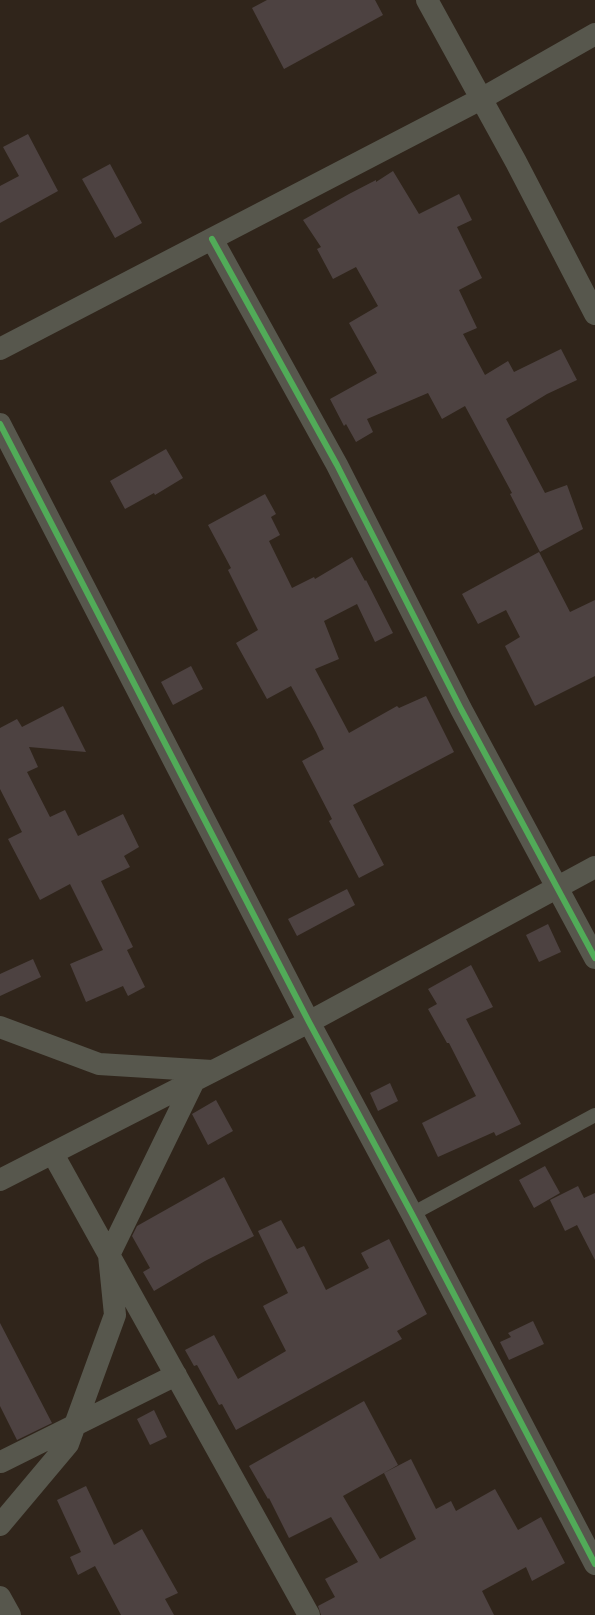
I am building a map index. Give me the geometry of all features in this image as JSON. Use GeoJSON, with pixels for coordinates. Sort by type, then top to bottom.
{"type":"FeatureCollection","features":[{"type":"Feature","properties":{"kind":"street"},"geometry":{"type":"LineString","coordinates":[[427,0],[548,222],[595,314]]}},
{"type":"Feature","properties":{"kind":"street"},"geometry":{"type":"LineString","coordinates":[[0,349],[481,99],[595,34]]}},
{"type":"Feature","properties":{"kind":"street"},"geometry":{"type":"LineString","coordinates":[[212,239],[337,465],[461,708],[556,888],[595,958]]}},
{"type":"Feature","properties":{"kind":"street"},"geometry":{"type":"LineString","coordinates":[[0,424],[309,1022],[412,1214],[595,1564]]}},
{"type":"Feature","properties":{"kind":"street"},"geometry":{"type":"LineString","coordinates":[[0,1180],[309,1022],[595,867]]}},
{"type":"Feature","properties":{"kind":"street"},"geometry":{"type":"LineString","coordinates":[[0,1027],[99,1064],[213,1071]]}},
{"type":"Feature","properties":{"kind":"street"},"geometry":{"type":"LineString","coordinates":[[0,1525],[68,1444],[116,1315],[109,1255],[194,1081]]}},
{"type":"Feature","properties":{"kind":"street"},"geometry":{"type":"LineString","coordinates":[[53,1154],[309,1615]]}},
{"type":"Feature","properties":{"kind":"street"},"geometry":{"type":"LineString","coordinates":[[1,1462],[176,1375]]}},
{"type":"Feature","properties":{"kind":"street"},"geometry":{"type":"LineString","coordinates":[[0,1597],[10,1615]]}},
{"type":"Feature","properties":{"kind":"lane"},"geometry":{"type":"LineString","coordinates":[[412,1214],[595,1115]]}},
{"type":"Feature","properties":{"kind":"building"},"geometry":{"type":"Polygon","coordinates":[[[267,0],[375,0],[383,15],[284,69],[252,8],[267,0]]]}},
{"type":"Feature","properties":{"kind":"building"},"geometry":{"type":"Polygon","coordinates":[[[28,134],[58,191],[0,223],[0,186],[19,176],[3,147],[28,134]]]}},
{"type":"Feature","properties":{"kind":"building"},"geometry":{"type":"Polygon","coordinates":[[[110,164],[142,223],[115,238],[82,179],[110,164]]]}},
{"type":"Feature","properties":{"kind":"building"},"geometry":{"type":"Polygon","coordinates":[[[393,171],[419,214],[459,194],[472,220],[457,227],[482,278],[459,290],[477,328],[463,334],[485,375],[508,361],[514,372],[561,349],[577,380],[547,394],[506,419],[545,493],[567,485],[583,529],[540,552],[510,494],[512,493],[465,406],[442,419],[428,393],[367,419],[373,432],[356,442],[346,424],[344,426],[330,399],[377,373],[349,323],[378,306],[356,267],[333,279],[317,249],[321,247],[303,220],[376,180],[376,182],[393,171]]]}},
{"type":"Feature","properties":{"kind":"building"},"geometry":{"type":"Polygon","coordinates":[[[166,449],[183,478],[155,495],[154,493],[125,509],[110,481],[166,449]]]}},
{"type":"Feature","properties":{"kind":"building"},"geometry":{"type":"Polygon","coordinates":[[[265,494],[276,514],[271,517],[280,535],[269,541],[292,588],[314,577],[315,579],[352,557],[365,581],[366,580],[393,633],[375,642],[357,604],[324,621],[339,659],[315,669],[349,733],[397,706],[399,708],[426,696],[454,752],[353,805],[384,865],[359,878],[329,821],[332,819],[302,761],[324,749],[316,732],[291,686],[267,699],[236,643],[258,630],[228,570],[231,568],[208,525],[265,494]]]}},
{"type":"Feature","properties":{"kind":"building"},"geometry":{"type":"Polygon","coordinates":[[[539,552],[570,612],[595,600],[595,676],[535,706],[505,646],[520,637],[506,610],[478,624],[462,594],[539,552]]]}},
{"type":"Feature","properties":{"kind":"building"},"geometry":{"type":"Polygon","coordinates":[[[191,666],[203,689],[173,705],[161,682],[191,666]]]}},
{"type":"Feature","properties":{"kind":"building"},"geometry":{"type":"Polygon","coordinates":[[[63,706],[86,752],[29,747],[38,767],[27,772],[50,817],[65,810],[78,836],[123,814],[139,847],[124,856],[130,867],[101,881],[133,947],[127,950],[145,987],[128,996],[123,986],[86,1002],[70,964],[103,950],[70,884],[40,900],[8,839],[22,832],[0,789],[0,728],[17,719],[22,727],[63,706]]]}},
{"type":"Feature","properties":{"kind":"building"},"geometry":{"type":"Polygon","coordinates":[[[347,889],[355,905],[297,936],[288,919],[347,889]]]}},
{"type":"Feature","properties":{"kind":"building"},"geometry":{"type":"Polygon","coordinates":[[[548,924],[561,952],[539,962],[526,935],[548,924]]]}},
{"type":"Feature","properties":{"kind":"building"},"geometry":{"type":"Polygon","coordinates":[[[33,959],[41,977],[0,996],[0,974],[33,959]]]}},
{"type":"Feature","properties":{"kind":"building"},"geometry":{"type":"Polygon","coordinates":[[[471,965],[493,1007],[466,1019],[521,1124],[496,1136],[494,1132],[438,1157],[422,1123],[476,1096],[449,1043],[447,1043],[428,1009],[437,1004],[428,989],[471,965]]]}},
{"type":"Feature","properties":{"kind":"building"},"geometry":{"type":"Polygon","coordinates":[[[390,1083],[398,1101],[378,1111],[370,1093],[390,1083]]]}},
{"type":"Feature","properties":{"kind":"building"},"geometry":{"type":"Polygon","coordinates":[[[216,1100],[233,1131],[208,1145],[192,1114],[216,1100]]]}},
{"type":"Feature","properties":{"kind":"building"},"geometry":{"type":"Polygon","coordinates":[[[545,1166],[560,1193],[534,1208],[519,1180],[545,1166]]]}},
{"type":"Feature","properties":{"kind":"building"},"geometry":{"type":"Polygon","coordinates":[[[224,1177],[254,1236],[205,1261],[154,1291],[143,1272],[150,1268],[132,1236],[137,1226],[224,1177]]]}},
{"type":"Feature","properties":{"kind":"building"},"geometry":{"type":"Polygon","coordinates":[[[578,1186],[584,1198],[595,1193],[595,1260],[577,1225],[565,1231],[550,1200],[578,1186]]]}},
{"type":"Feature","properties":{"kind":"building"},"geometry":{"type":"Polygon","coordinates":[[[281,1220],[297,1249],[304,1246],[326,1290],[369,1268],[361,1253],[389,1239],[427,1314],[397,1331],[402,1339],[236,1430],[222,1404],[219,1405],[197,1365],[194,1366],[185,1350],[214,1335],[238,1379],[286,1351],[263,1306],[288,1293],[258,1231],[281,1220]]]}},
{"type":"Feature","properties":{"kind":"building"},"geometry":{"type":"Polygon","coordinates":[[[533,1321],[544,1344],[509,1360],[500,1342],[511,1337],[508,1333],[533,1321]]]}},
{"type":"Feature","properties":{"kind":"building"},"geometry":{"type":"Polygon","coordinates":[[[0,1323],[52,1423],[17,1440],[0,1406],[0,1323]]]}},
{"type":"Feature","properties":{"kind":"building"},"geometry":{"type":"Polygon","coordinates":[[[364,1401],[398,1465],[343,1496],[380,1559],[416,1539],[384,1473],[411,1459],[436,1509],[451,1501],[456,1511],[495,1489],[518,1530],[541,1517],[565,1563],[532,1581],[526,1567],[482,1591],[494,1615],[321,1615],[318,1606],[335,1597],[325,1579],[358,1562],[331,1517],[289,1538],[269,1498],[268,1499],[249,1466],[364,1401]]]}},
{"type":"Feature","properties":{"kind":"building"},"geometry":{"type":"Polygon","coordinates":[[[154,1410],[167,1437],[150,1445],[137,1419],[154,1410]]]}},
{"type":"Feature","properties":{"kind":"building"},"geometry":{"type":"Polygon","coordinates":[[[86,1486],[114,1545],[142,1529],[178,1593],[165,1599],[174,1615],[121,1615],[95,1566],[78,1575],[70,1557],[81,1552],[57,1500],[86,1486]]]}},
{"type":"Feature","properties":{"kind":"cycle path"},"geometry":{"type":"LineString","coordinates":[[212,239],[337,465],[461,709],[595,958]]}},
{"type":"Feature","properties":{"kind":"cycle path"},"geometry":{"type":"LineString","coordinates":[[0,424],[309,1022],[412,1214],[595,1564]]}}]}
